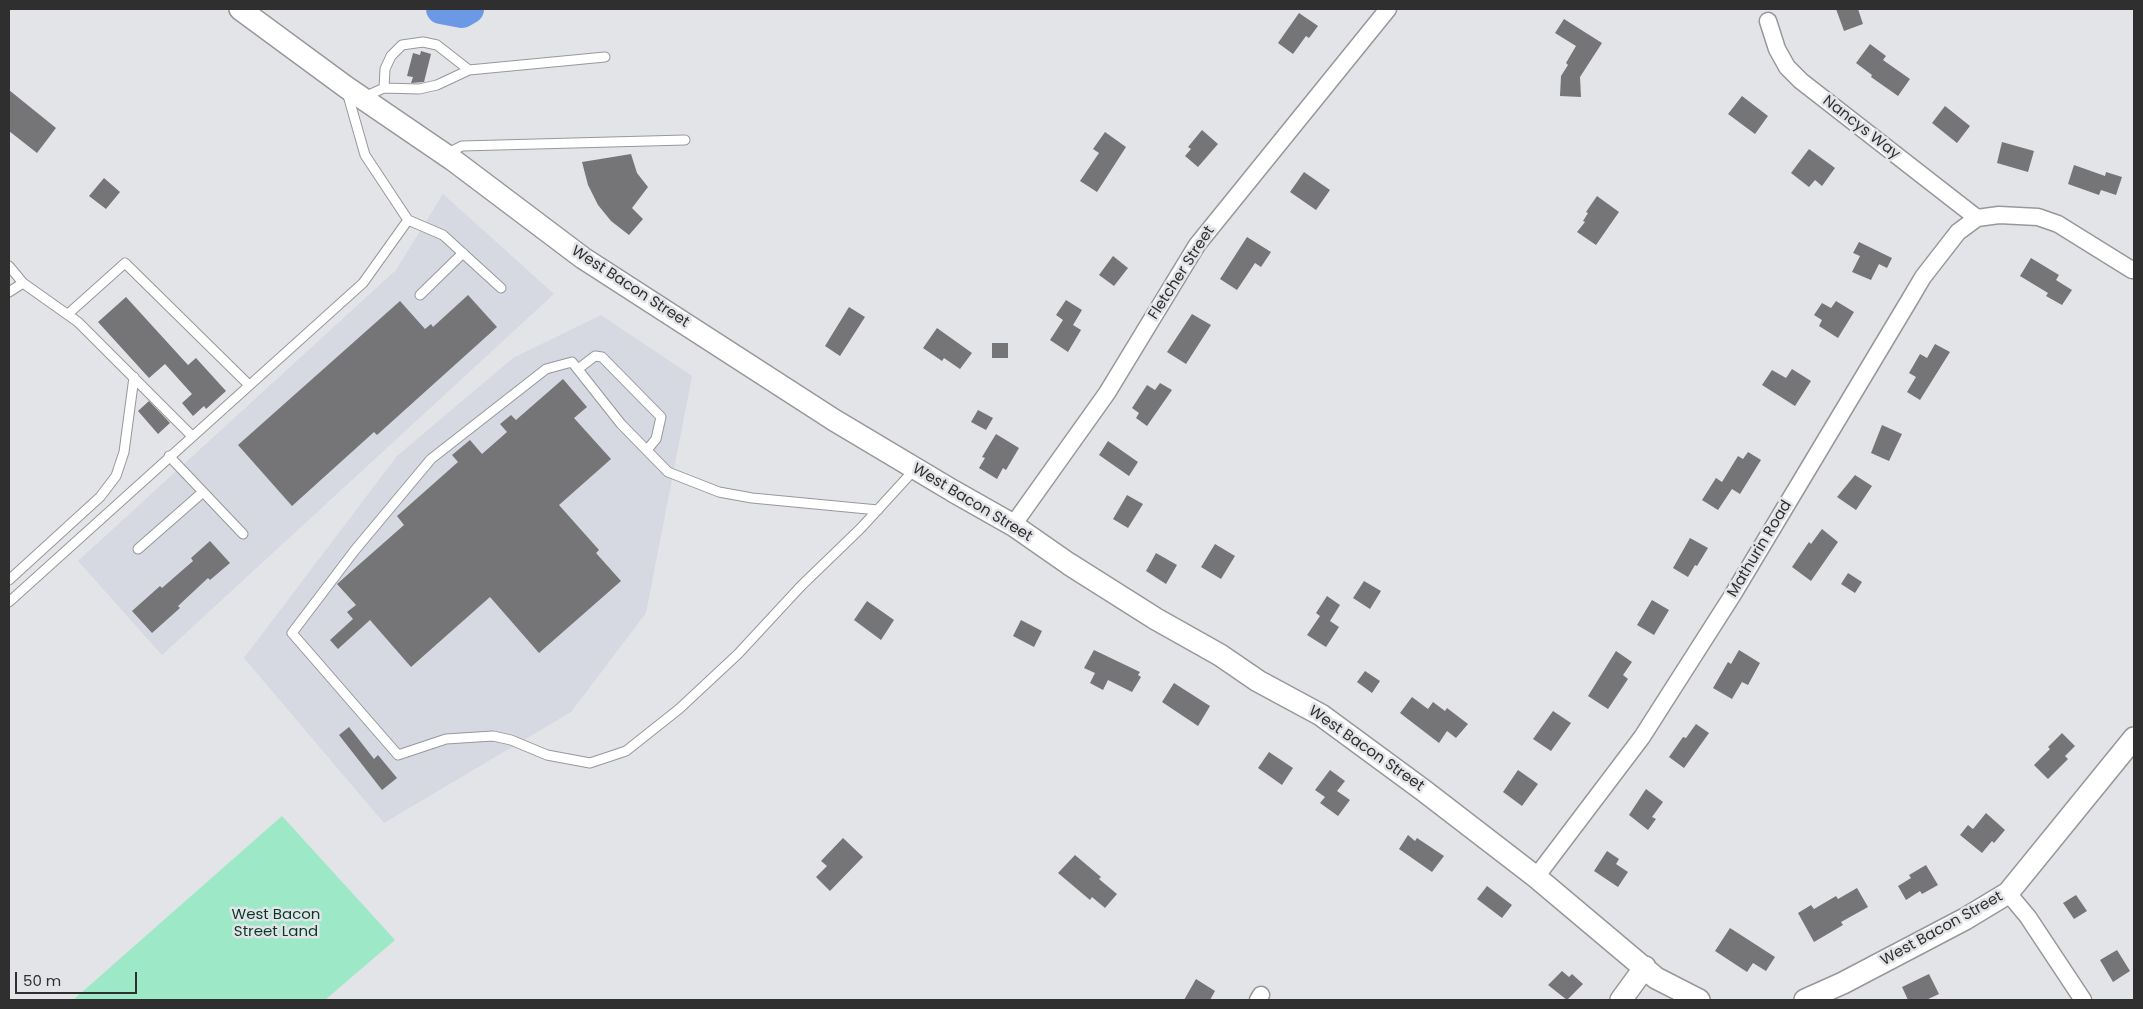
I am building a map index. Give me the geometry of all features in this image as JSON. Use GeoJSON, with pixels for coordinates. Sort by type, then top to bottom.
{"type":"FeatureCollection","features":[{"type":"Feature","properties":{"kind":"street","name":"West Bacon Street"},"geometry":{"type":"LineString","coordinates":[[240,9],[354,93],[449,157],[583,258],[834,420],[1012,525],[1069,564],[1156,619],[1220,655],[1258,681],[1321,715],[1536,877],[1656,978],[1699,1000]]}},
{"type":"Feature","properties":{"kind":"street","name":"Fletcher Street"},"geometry":{"type":"LineString","coordinates":[[1012,525],[1107,393],[1197,245],[1388,9]]}},
{"type":"Feature","properties":{"kind":"street","name":"Nancys Way"},"geometry":{"type":"LineString","coordinates":[[1768,21],[1777,49],[1787,66],[1801,82],[1977,218]]}},
{"type":"Feature","properties":{"kind":"street"},"geometry":{"type":"LineString","coordinates":[[1977,218],[1999,215],[2038,217],[2058,224],[2132,270]]}},
{"type":"Feature","properties":{"kind":"street","name":"Mathurin Road"},"geometry":{"type":"LineString","coordinates":[[1536,877],[1642,737],[1737,587],[1923,277],[1958,232],[1977,218]]}},
{"type":"Feature","properties":{"kind":"street","name":"West Bacon Street"},"geometry":{"type":"LineString","coordinates":[[1805,1000],[1843,983],[2008,893],[2134,738]]}},
{"type":"Feature","properties":{"kind":"street"},"geometry":{"type":"LineString","coordinates":[[2008,893],[2028,917],[2083,1000]]}},
{"type":"Feature","properties":{"kind":"street"},"geometry":{"type":"LineString","coordinates":[[1621,1000],[1645,967]]}},
{"type":"Feature","properties":{"kind":"lane"},"geometry":{"type":"LineString","coordinates":[[384,88],[385,69],[391,56],[402,45],[423,42],[437,44],[469,70]]}},
{"type":"Feature","properties":{"kind":"lane"},"geometry":{"type":"LineString","coordinates":[[501,288],[443,235],[408,220],[365,155],[354,93],[384,88],[419,89],[437,85],[469,70],[605,57]]}},
{"type":"Feature","properties":{"kind":"lane"},"geometry":{"type":"LineString","coordinates":[[449,157],[454,150],[462,146],[685,140]]}},
{"type":"Feature","properties":{"kind":"lane"},"geometry":{"type":"LineString","coordinates":[[9,602],[363,283],[408,220]]}},
{"type":"Feature","properties":{"kind":"lane"},"geometry":{"type":"LineString","coordinates":[[420,295],[463,253]]}},
{"type":"Feature","properties":{"kind":"lane"},"geometry":{"type":"LineString","coordinates":[[68,314],[124,263],[249,386]]}},
{"type":"Feature","properties":{"kind":"lane"},"geometry":{"type":"LineString","coordinates":[[9,266],[23,283],[78,322],[192,436]]}},
{"type":"Feature","properties":{"kind":"lane"},"geometry":{"type":"LineString","coordinates":[[9,292],[23,283]]}},
{"type":"Feature","properties":{"kind":"lane"},"geometry":{"type":"LineString","coordinates":[[578,369],[595,356],[602,357],[661,417],[656,439],[647,450]]}},
{"type":"Feature","properties":{"kind":"lane"},"geometry":{"type":"LineString","coordinates":[[878,510],[752,498],[719,492],[668,472],[621,424],[572,362],[546,369],[431,459],[355,550],[292,633],[398,755],[446,739],[493,736],[511,740],[547,755],[590,763],[626,751],[679,709],[738,654],[800,586],[878,510],[915,468]]}},
{"type":"Feature","properties":{"kind":"lane"},"geometry":{"type":"LineString","coordinates":[[9,580],[100,497],[116,476],[124,452],[134,377]]}},
{"type":"Feature","properties":{"kind":"lane"},"geometry":{"type":"LineString","coordinates":[[169,456],[243,534]]}},
{"type":"Feature","properties":{"kind":"lane"},"geometry":{"type":"LineString","coordinates":[[138,549],[203,492]]}},
{"type":"Feature","properties":{"kind":"shaded area"},"geometry":{"type":"Polygon","coordinates":[[[443,194],[554,294],[162,655],[78,561],[396,270],[443,194]]]}},
{"type":"Feature","properties":{"kind":"shaded area"},"geometry":{"type":"Polygon","coordinates":[[[601,315],[692,376],[646,613],[571,712],[384,823],[244,658],[397,456],[513,358],[601,315]]]}},
{"type":"Feature","properties":{"kind":"green space","name":"West Bacon Street Land"},"geometry":{"type":"Polygon","coordinates":[[[282,816],[395,940],[325,1000],[73,1000],[282,816]]]}},
{"type":"Feature","properties":{"kind":"building"},"geometry":{"type":"Polygon","coordinates":[[[1836,9],[1858,9],[1863,24],[1844,31],[1836,9]]]}},
{"type":"Feature","properties":{"kind":"building"},"geometry":{"type":"Polygon","coordinates":[[[1299,13],[1318,26],[1309,38],[1306,36],[1293,54],[1278,43],[1299,13]]]}},
{"type":"Feature","properties":{"kind":"building"},"geometry":{"type":"Polygon","coordinates":[[[1564,19],[1602,43],[1580,77],[1581,97],[1560,96],[1561,76],[1576,46],[1555,33],[1564,19]]]}},
{"type":"Feature","properties":{"kind":"building"},"geometry":{"type":"Polygon","coordinates":[[[1870,44],[1886,56],[1883,60],[1910,79],[1898,96],[1871,77],[1872,75],[1856,63],[1870,44]]]}},
{"type":"Feature","properties":{"kind":"building"},"geometry":{"type":"Polygon","coordinates":[[[421,51],[431,54],[424,82],[411,83],[413,77],[407,76],[413,53],[420,55],[421,51]]]}},
{"type":"Feature","properties":{"kind":"building"},"geometry":{"type":"Polygon","coordinates":[[[9,90],[56,128],[37,153],[9,131],[9,90]]]}},
{"type":"Feature","properties":{"kind":"building"},"geometry":{"type":"Polygon","coordinates":[[[1742,96],[1768,116],[1755,134],[1728,114],[1742,96]]]}},
{"type":"Feature","properties":{"kind":"building"},"geometry":{"type":"Polygon","coordinates":[[[1945,106],[1970,126],[1957,143],[1932,123],[1945,106]]]}},
{"type":"Feature","properties":{"kind":"building"},"geometry":{"type":"Polygon","coordinates":[[[1202,130],[1218,144],[1198,167],[1185,156],[1191,149],[1188,147],[1202,130]]]}},
{"type":"Feature","properties":{"kind":"building"},"geometry":{"type":"Polygon","coordinates":[[[1105,132],[1126,147],[1097,192],[1080,181],[1099,153],[1093,149],[1105,132]]]}},
{"type":"Feature","properties":{"kind":"building"},"geometry":{"type":"Polygon","coordinates":[[[2002,142],[2034,151],[2028,172],[1997,163],[2002,142]]]}},
{"type":"Feature","properties":{"kind":"building"},"geometry":{"type":"Polygon","coordinates":[[[1809,149],[1835,168],[1822,186],[1815,180],[1809,187],[1791,173],[1809,149]]]}},
{"type":"Feature","properties":{"kind":"building"},"geometry":{"type":"Polygon","coordinates":[[[631,154],[637,173],[648,187],[632,208],[643,219],[629,235],[611,221],[598,205],[588,185],[582,162],[631,154]]]}},
{"type":"Feature","properties":{"kind":"building"},"geometry":{"type":"Polygon","coordinates":[[[2074,165],[2105,176],[2106,172],[2122,177],[2116,195],[2101,190],[2099,195],[2068,184],[2074,165]]]}},
{"type":"Feature","properties":{"kind":"building"},"geometry":{"type":"Polygon","coordinates":[[[1304,172],[1330,190],[1316,210],[1290,192],[1304,172]]]}},
{"type":"Feature","properties":{"kind":"building"},"geometry":{"type":"Polygon","coordinates":[[[104,178],[120,192],[106,209],[89,196],[104,178]]]}},
{"type":"Feature","properties":{"kind":"building"},"geometry":{"type":"Polygon","coordinates":[[[1597,196],[1619,212],[1596,245],[1577,232],[1585,222],[1583,221],[1588,213],[1586,212],[1597,196]]]}},
{"type":"Feature","properties":{"kind":"building"},"geometry":{"type":"Polygon","coordinates":[[[1247,237],[1271,252],[1261,267],[1255,263],[1237,290],[1220,279],[1247,237]]]}},
{"type":"Feature","properties":{"kind":"building"},"geometry":{"type":"Polygon","coordinates":[[[1859,242],[1892,258],[1887,268],[1879,264],[1871,280],[1852,272],[1860,256],[1853,253],[1859,242]]]}},
{"type":"Feature","properties":{"kind":"building"},"geometry":{"type":"Polygon","coordinates":[[[1113,256],[1128,268],[1114,286],[1099,275],[1113,256]]]}},
{"type":"Feature","properties":{"kind":"building"},"geometry":{"type":"Polygon","coordinates":[[[2031,258],[2059,275],[2056,280],[2072,290],[2062,305],[2046,296],[2048,293],[2020,276],[2031,258]]]}},
{"type":"Feature","properties":{"kind":"building"},"geometry":{"type":"Polygon","coordinates":[[[468,295],[497,327],[377,435],[374,432],[292,506],[238,445],[400,301],[425,329],[431,324],[433,327],[468,295]]]}},
{"type":"Feature","properties":{"kind":"building"},"geometry":{"type":"Polygon","coordinates":[[[126,297],[188,365],[196,358],[226,391],[206,409],[204,406],[193,416],[182,403],[192,394],[165,364],[149,378],[98,322],[126,297]]]}},
{"type":"Feature","properties":{"kind":"building"},"geometry":{"type":"Polygon","coordinates":[[[1066,300],[1082,310],[1073,325],[1081,330],[1068,352],[1050,340],[1063,320],[1056,315],[1066,300]]]}},
{"type":"Feature","properties":{"kind":"building"},"geometry":{"type":"Polygon","coordinates":[[[1836,301],[1854,312],[1838,338],[1819,326],[1822,320],[1814,315],[1822,303],[1831,308],[1836,301]]]}},
{"type":"Feature","properties":{"kind":"building"},"geometry":{"type":"Polygon","coordinates":[[[849,307],[865,317],[840,356],[825,346],[849,307]]]}},
{"type":"Feature","properties":{"kind":"building"},"geometry":{"type":"Polygon","coordinates":[[[1192,314],[1211,325],[1186,364],[1167,352],[1192,314]]]}},
{"type":"Feature","properties":{"kind":"building"},"geometry":{"type":"Polygon","coordinates":[[[937,328],[972,353],[960,369],[944,358],[942,361],[923,348],[937,328]]]}},
{"type":"Feature","properties":{"kind":"building"},"geometry":{"type":"Polygon","coordinates":[[[992,343],[1008,343],[1008,358],[992,358],[992,343]]]}},
{"type":"Feature","properties":{"kind":"building"},"geometry":{"type":"Polygon","coordinates":[[[1935,344],[1950,352],[1920,400],[1907,392],[1916,377],[1909,373],[1920,354],[1927,358],[1935,344]]]}},
{"type":"Feature","properties":{"kind":"building"},"geometry":{"type":"Polygon","coordinates":[[[1792,369],[1811,381],[1795,406],[1762,385],[1772,370],[1786,378],[1792,369]]]}},
{"type":"Feature","properties":{"kind":"building"},"geometry":{"type":"Polygon","coordinates":[[[563,379],[587,407],[574,418],[611,459],[559,505],[599,550],[596,553],[621,581],[539,653],[490,597],[411,667],[370,620],[338,649],[330,640],[353,619],[347,612],[356,605],[337,584],[404,525],[397,516],[458,462],[452,455],[470,440],[482,454],[507,432],[500,424],[511,415],[516,420],[563,379]]]}},
{"type":"Feature","properties":{"kind":"building"},"geometry":{"type":"Polygon","coordinates":[[[1160,383],[1172,390],[1147,426],[1136,418],[1139,413],[1132,408],[1147,385],[1155,390],[1160,383]]]}},
{"type":"Feature","properties":{"kind":"building"},"geometry":{"type":"Polygon","coordinates":[[[149,401],[170,423],[158,434],[138,411],[149,401]]]}},
{"type":"Feature","properties":{"kind":"building"},"geometry":{"type":"Polygon","coordinates":[[[978,410],[993,418],[986,430],[971,422],[978,410]]]}},
{"type":"Feature","properties":{"kind":"building"},"geometry":{"type":"Polygon","coordinates":[[[1882,425],[1902,434],[1889,461],[1871,453],[1882,425]]]}},
{"type":"Feature","properties":{"kind":"building"},"geometry":{"type":"Polygon","coordinates":[[[996,434],[1019,448],[1006,470],[1003,468],[997,479],[979,468],[985,458],[982,457],[996,434]]]}},
{"type":"Feature","properties":{"kind":"building"},"geometry":{"type":"Polygon","coordinates":[[[1108,441],[1138,462],[1129,476],[1099,455],[1108,441]]]}},
{"type":"Feature","properties":{"kind":"building"},"geometry":{"type":"Polygon","coordinates":[[[1748,452],[1761,460],[1740,494],[1732,489],[1718,510],[1702,500],[1716,478],[1722,482],[1738,456],[1743,459],[1748,452]]]}},
{"type":"Feature","properties":{"kind":"building"},"geometry":{"type":"Polygon","coordinates":[[[1855,475],[1872,486],[1856,510],[1837,497],[1855,475]]]}},
{"type":"Feature","properties":{"kind":"building"},"geometry":{"type":"Polygon","coordinates":[[[1127,495],[1143,504],[1128,528],[1113,519],[1127,495]]]}},
{"type":"Feature","properties":{"kind":"building"},"geometry":{"type":"Polygon","coordinates":[[[1822,529],[1838,542],[1811,581],[1792,567],[1809,542],[1811,544],[1822,529]]]}},
{"type":"Feature","properties":{"kind":"building"},"geometry":{"type":"Polygon","coordinates":[[[1690,538],[1708,548],[1688,577],[1673,568],[1690,538]]]}},
{"type":"Feature","properties":{"kind":"building"},"geometry":{"type":"Polygon","coordinates":[[[210,541],[230,563],[210,580],[208,578],[178,606],[180,608],[152,633],[132,611],[160,586],[162,588],[193,561],[191,558],[210,541]]]}},
{"type":"Feature","properties":{"kind":"building"},"geometry":{"type":"Polygon","coordinates":[[[1215,544],[1235,556],[1221,579],[1201,567],[1215,544]]]}},
{"type":"Feature","properties":{"kind":"building"},"geometry":{"type":"Polygon","coordinates":[[[1156,553],[1177,565],[1166,584],[1146,571],[1156,553]]]}},
{"type":"Feature","properties":{"kind":"building"},"geometry":{"type":"Polygon","coordinates":[[[1848,573],[1862,582],[1855,593],[1841,584],[1848,573]]]}},
{"type":"Feature","properties":{"kind":"building"},"geometry":{"type":"Polygon","coordinates":[[[1364,581],[1381,591],[1370,609],[1353,598],[1364,581]]]}},
{"type":"Feature","properties":{"kind":"building"},"geometry":{"type":"Polygon","coordinates":[[[1327,596],[1340,605],[1330,621],[1339,627],[1326,647],[1307,635],[1320,616],[1316,613],[1327,596]]]}},
{"type":"Feature","properties":{"kind":"building"},"geometry":{"type":"Polygon","coordinates":[[[1652,600],[1669,610],[1654,635],[1637,625],[1652,600]]]}},
{"type":"Feature","properties":{"kind":"building"},"geometry":{"type":"Polygon","coordinates":[[[867,601],[894,620],[881,640],[854,620],[867,601]]]}},
{"type":"Feature","properties":{"kind":"building"},"geometry":{"type":"Polygon","coordinates":[[[1021,620],[1042,631],[1034,647],[1013,636],[1021,620]]]}},
{"type":"Feature","properties":{"kind":"building"},"geometry":{"type":"Polygon","coordinates":[[[1094,650],[1140,672],[1138,675],[1141,677],[1132,692],[1108,680],[1103,690],[1090,683],[1095,673],[1084,668],[1094,650]]]}},
{"type":"Feature","properties":{"kind":"building"},"geometry":{"type":"Polygon","coordinates":[[[1739,650],[1760,663],[1748,685],[1742,682],[1732,699],[1713,688],[1728,662],[1731,664],[1739,650]]]}},
{"type":"Feature","properties":{"kind":"building"},"geometry":{"type":"Polygon","coordinates":[[[1616,651],[1632,662],[1623,675],[1628,679],[1608,709],[1588,696],[1616,651]]]}},
{"type":"Feature","properties":{"kind":"building"},"geometry":{"type":"Polygon","coordinates":[[[1365,671],[1380,681],[1372,693],[1357,682],[1365,671]]]}},
{"type":"Feature","properties":{"kind":"building"},"geometry":{"type":"Polygon","coordinates":[[[1174,683],[1210,706],[1198,726],[1162,702],[1174,683]]]}},
{"type":"Feature","properties":{"kind":"building"},"geometry":{"type":"Polygon","coordinates":[[[1412,697],[1428,709],[1433,702],[1445,711],[1447,708],[1468,724],[1456,738],[1447,731],[1439,743],[1400,713],[1412,697]]]}},
{"type":"Feature","properties":{"kind":"building"},"geometry":{"type":"Polygon","coordinates":[[[1553,711],[1571,723],[1551,751],[1533,739],[1553,711]]]}},
{"type":"Feature","properties":{"kind":"building"},"geometry":{"type":"Polygon","coordinates":[[[1696,724],[1709,733],[1684,768],[1669,757],[1683,737],[1686,738],[1696,724]]]}},
{"type":"Feature","properties":{"kind":"building"},"geometry":{"type":"Polygon","coordinates":[[[349,727],[374,759],[378,755],[397,778],[382,790],[339,735],[349,727]]]}},
{"type":"Feature","properties":{"kind":"building"},"geometry":{"type":"Polygon","coordinates":[[[2062,733],[2075,746],[2065,756],[2068,759],[2048,779],[2034,765],[2050,749],[2048,747],[2062,733]]]}},
{"type":"Feature","properties":{"kind":"building"},"geometry":{"type":"Polygon","coordinates":[[[1269,752],[1293,768],[1282,785],[1258,768],[1269,752]]]}},
{"type":"Feature","properties":{"kind":"building"},"geometry":{"type":"Polygon","coordinates":[[[1330,770],[1345,781],[1337,791],[1350,800],[1338,816],[1320,803],[1325,797],[1315,790],[1330,770]]]}},
{"type":"Feature","properties":{"kind":"building"},"geometry":{"type":"Polygon","coordinates":[[[1518,770],[1538,784],[1522,806],[1503,792],[1518,770]]]}},
{"type":"Feature","properties":{"kind":"building"},"geometry":{"type":"Polygon","coordinates":[[[1646,789],[1663,802],[1652,817],[1656,819],[1648,830],[1629,815],[1646,789]]]}},
{"type":"Feature","properties":{"kind":"building"},"geometry":{"type":"Polygon","coordinates":[[[1986,813],[2005,830],[1982,853],[1960,835],[1968,825],[1973,829],[1986,813]]]}},
{"type":"Feature","properties":{"kind":"building"},"geometry":{"type":"Polygon","coordinates":[[[1408,835],[1415,841],[1417,838],[1444,856],[1432,872],[1399,849],[1408,835]]]}},
{"type":"Feature","properties":{"kind":"building"},"geometry":{"type":"Polygon","coordinates":[[[843,838],[863,857],[830,891],[816,877],[827,866],[821,861],[843,838]]]}},
{"type":"Feature","properties":{"kind":"building"},"geometry":{"type":"Polygon","coordinates":[[[1607,851],[1619,859],[1616,864],[1628,872],[1618,887],[1594,871],[1607,851]]]}},
{"type":"Feature","properties":{"kind":"building"},"geometry":{"type":"Polygon","coordinates":[[[1075,855],[1101,877],[1099,879],[1117,894],[1105,908],[1092,897],[1090,900],[1058,873],[1075,855]]]}},
{"type":"Feature","properties":{"kind":"building"},"geometry":{"type":"Polygon","coordinates":[[[1926,865],[1938,885],[1922,894],[1920,891],[1906,900],[1898,886],[1911,878],[1909,875],[1926,865]]]}},
{"type":"Feature","properties":{"kind":"building"},"geometry":{"type":"Polygon","coordinates":[[[1487,886],[1512,905],[1502,918],[1477,899],[1487,886]]]}},
{"type":"Feature","properties":{"kind":"building"},"geometry":{"type":"Polygon","coordinates":[[[1857,888],[1868,907],[1841,922],[1843,925],[1814,942],[1798,913],[1811,905],[1814,909],[1836,896],[1838,899],[1857,888]]]}},
{"type":"Feature","properties":{"kind":"building"},"geometry":{"type":"Polygon","coordinates":[[[2076,895],[2087,911],[2074,919],[2063,903],[2076,895]]]}},
{"type":"Feature","properties":{"kind":"building"},"geometry":{"type":"Polygon","coordinates":[[[1730,928],[1775,957],[1766,971],[1753,963],[1747,972],[1715,951],[1730,928]]]}},
{"type":"Feature","properties":{"kind":"building"},"geometry":{"type":"Polygon","coordinates":[[[2117,950],[2130,971],[2113,982],[2100,960],[2117,950]]]}},
{"type":"Feature","properties":{"kind":"building"},"geometry":{"type":"Polygon","coordinates":[[[1562,971],[1569,977],[1572,974],[1583,984],[1567,1000],[1548,985],[1562,971]]]}},
{"type":"Feature","properties":{"kind":"building"},"geometry":{"type":"Polygon","coordinates":[[[1929,974],[1939,994],[1926,1000],[1908,1000],[1902,987],[1929,974]]]}},
{"type":"Feature","properties":{"kind":"building"},"geometry":{"type":"Polygon","coordinates":[[[1196,979],[1215,991],[1210,1000],[1184,1000],[1196,979]]]}},
{"type":"Feature","properties":{"kind":"waterway"},"geometry":{"type":"LineString","coordinates":[[441,9],[462,13],[469,9]]}}]}
